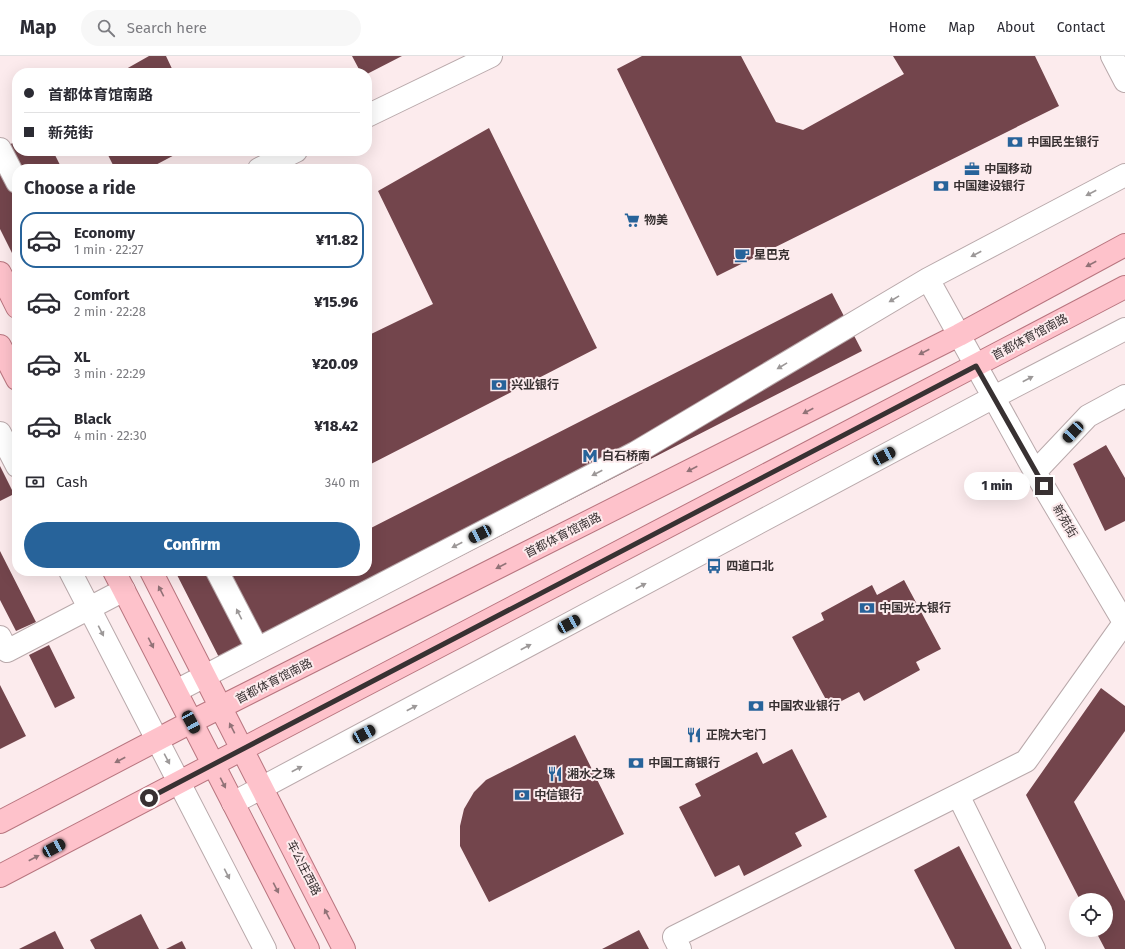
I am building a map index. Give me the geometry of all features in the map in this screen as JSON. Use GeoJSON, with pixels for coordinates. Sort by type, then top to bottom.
{"type":"FeatureCollection","features":[{"type":"Feature","properties":{"kind":"main road","name":"首都体育馆南路"},"geometry":{"type":"LineString","coordinates":[[0,822],[191,722],[959,334],[1125,245]]}},
{"type":"Feature","properties":{"kind":"main road"},"geometry":{"type":"LineString","coordinates":[[0,274],[12,297]]}},
{"type":"Feature","properties":{"kind":"main road","name":"首都体育馆南路"},"geometry":{"type":"LineString","coordinates":[[0,876],[1125,287]]}},
{"type":"Feature","properties":{"kind":"main road"},"geometry":{"type":"LineString","coordinates":[[0,346],[12,370]]}},
{"type":"Feature","properties":{"kind":"main road"},"geometry":{"type":"LineString","coordinates":[[154,576],[204,676]]}},
{"type":"Feature","properties":{"kind":"main road"},"geometry":{"type":"LineString","coordinates":[[119,580],[308,949]]}},
{"type":"Feature","properties":{"kind":"main road","name":"车公庄西路"},"geometry":{"type":"LineString","coordinates":[[204,676],[263,788],[344,949]]}},
{"type":"Feature","properties":{"kind":"street"},"geometry":{"type":"LineString","coordinates":[[372,114],[491,56]]}},
{"type":"Feature","properties":{"kind":"street"},"geometry":{"type":"LineString","coordinates":[[1112,56],[1125,81]]}},
{"type":"Feature","properties":{"kind":"street"},"geometry":{"type":"LineString","coordinates":[[0,149],[12,172]]}},
{"type":"Feature","properties":{"kind":"street"},"geometry":{"type":"LineString","coordinates":[[269,164],[286,156]]}},
{"type":"Feature","properties":{"kind":"street"},"geometry":{"type":"LineString","coordinates":[[176,691],[635,453],[928,279],[1125,175]]}},
{"type":"Feature","properties":{"kind":"street","name":"新苑街"},"geometry":{"type":"LineString","coordinates":[[928,279],[1035,472],[1125,623]]}},
{"type":"Feature","properties":{"kind":"street"},"geometry":{"type":"LineString","coordinates":[[233,803],[994,397],[1125,329]]}},
{"type":"Feature","properties":{"kind":"street"},"geometry":{"type":"LineString","coordinates":[[1035,472],[1088,416],[1125,396]]}},
{"type":"Feature","properties":{"kind":"street"},"geometry":{"type":"LineString","coordinates":[[0,433],[12,456]]}},
{"type":"Feature","properties":{"kind":"street"},"geometry":{"type":"LineString","coordinates":[[73,576],[265,949]]}},
{"type":"Feature","properties":{"kind":"street"},"geometry":{"type":"LineString","coordinates":[[221,576],[257,648]]}},
{"type":"Feature","properties":{"kind":"street"},"geometry":{"type":"LineString","coordinates":[[0,637],[7,651],[89,608],[119,580]]}},
{"type":"Feature","properties":{"kind":"street"},"geometry":{"type":"LineString","coordinates":[[680,949],[674,937],[1026,761],[1125,623]]}},
{"type":"Feature","properties":{"kind":"street"},"geometry":{"type":"LineString","coordinates":[[958,795],[1034,949]]}},
{"type":"Feature","properties":{"kind":"building"},"geometry":{"type":"Polygon","coordinates":[[[149,56],[166,56],[172,68],[128,68],[149,56]]]}},
{"type":"Feature","properties":{"kind":"building"},"geometry":{"type":"Polygon","coordinates":[[[352,56],[402,56],[372,71],[372,68],[358,68],[352,56]]]}},
{"type":"Feature","properties":{"kind":"building"},"geometry":{"type":"Polygon","coordinates":[[[642,56],[741,56],[776,122],[803,130],[904,74],[893,56],[1035,56],[1059,106],[717,276],[617,69],[642,56]]]}},
{"type":"Feature","properties":{"kind":"building"},"geometry":{"type":"Polygon","coordinates":[[[489,128],[597,348],[372,463],[372,334],[433,304],[378,191],[489,128]]]}},
{"type":"Feature","properties":{"kind":"building"},"geometry":{"type":"Polygon","coordinates":[[[12,143],[12,156],[56,156],[60,164],[12,164],[12,253],[0,229],[0,149],[12,143]]]}},
{"type":"Feature","properties":{"kind":"building"},"geometry":{"type":"Polygon","coordinates":[[[108,156],[173,156],[157,164],[112,164],[108,156]]]}},
{"type":"Feature","properties":{"kind":"building"},"geometry":{"type":"Polygon","coordinates":[[[832,293],[862,351],[228,675],[178,576],[372,576],[372,527],[832,293]]]}},
{"type":"Feature","properties":{"kind":"building"},"geometry":{"type":"Polygon","coordinates":[[[1106,445],[1125,478],[1125,521],[1105,531],[1073,464],[1106,445]]]}},
{"type":"Feature","properties":{"kind":"building"},"geometry":{"type":"Polygon","coordinates":[[[0,466],[12,490],[12,495],[0,501],[0,466]]]}},
{"type":"Feature","properties":{"kind":"building"},"geometry":{"type":"Polygon","coordinates":[[[0,551],[36,622],[16,631],[0,600],[0,551]]]}},
{"type":"Feature","properties":{"kind":"building"},"geometry":{"type":"Polygon","coordinates":[[[904,580],[941,649],[916,662],[920,670],[864,701],[859,692],[830,707],[792,637],[824,620],[821,613],[872,585],[877,595],[904,580]]]}},
{"type":"Feature","properties":{"kind":"building"},"geometry":{"type":"Polygon","coordinates":[[[49,645],[75,698],[55,708],[29,655],[49,645]]]}},
{"type":"Feature","properties":{"kind":"building"},"geometry":{"type":"Polygon","coordinates":[[[0,685],[26,736],[0,749],[0,685]]]}},
{"type":"Feature","properties":{"kind":"building"},"geometry":{"type":"Polygon","coordinates":[[[1101,688],[1125,706],[1125,731],[1074,802],[1125,901],[1125,949],[1105,949],[1099,937],[1113,937],[1113,893],[1076,893],[1026,795],[1101,688]]]}},
{"type":"Feature","properties":{"kind":"building"},"geometry":{"type":"Polygon","coordinates":[[[575,735],[624,834],[489,902],[460,846],[460,826],[464,809],[474,792],[486,780],[575,735]]]}},
{"type":"Feature","properties":{"kind":"building"},"geometry":{"type":"Polygon","coordinates":[[[792,749],[827,817],[795,833],[802,846],[744,876],[739,865],[715,877],[679,807],[701,796],[695,784],[757,752],[763,764],[792,749]]]}},
{"type":"Feature","properties":{"kind":"building"},"geometry":{"type":"Polygon","coordinates":[[[959,846],[1012,949],[955,949],[914,870],[959,846]]]}},
{"type":"Feature","properties":{"kind":"building"},"geometry":{"type":"Polygon","coordinates":[[[141,914],[159,949],[95,949],[90,940],[141,914]]]}},
{"type":"Feature","properties":{"kind":"building"},"geometry":{"type":"Polygon","coordinates":[[[639,930],[649,949],[602,949],[639,930]]]}},
{"type":"Feature","properties":{"kind":"building"},"geometry":{"type":"Polygon","coordinates":[[[55,931],[64,949],[19,949],[55,931]]]}},
{"type":"Feature","properties":{"kind":"building"},"geometry":{"type":"Polygon","coordinates":[[[182,941],[186,949],[166,949],[182,941]]]}},
{"type":"Feature","properties":{"kind":"place","name":"中国民生银行"},"geometry":{"type":"Point","coordinates":[1015,142]}},
{"type":"Feature","properties":{"kind":"place","name":"中国移动"},"geometry":{"type":"Point","coordinates":[972,169]}},
{"type":"Feature","properties":{"kind":"place","name":"中国建设银行"},"geometry":{"type":"Point","coordinates":[941,186]}},
{"type":"Feature","properties":{"kind":"place","name":"物美"},"geometry":{"type":"Point","coordinates":[632,220]}},
{"type":"Feature","properties":{"kind":"place","name":"星巴克"},"geometry":{"type":"Point","coordinates":[742,255]}},
{"type":"Feature","properties":{"kind":"place","name":"兴业银行"},"geometry":{"type":"Point","coordinates":[499,385]}},
{"type":"Feature","properties":{"kind":"place","name":"白石桥南"},"geometry":{"type":"Point","coordinates":[590,456]}},
{"type":"Feature","properties":{"kind":"place","name":"四道口北"},"geometry":{"type":"Point","coordinates":[714,566]}},
{"type":"Feature","properties":{"kind":"place","name":"中国光大银行"},"geometry":{"type":"Point","coordinates":[867,608]}},
{"type":"Feature","properties":{"kind":"place","name":"中国农业银行"},"geometry":{"type":"Point","coordinates":[756,706]}},
{"type":"Feature","properties":{"kind":"place","name":"正院大宅门"},"geometry":{"type":"Point","coordinates":[694,735]}},
{"type":"Feature","properties":{"kind":"place","name":"中国工商银行"},"geometry":{"type":"Point","coordinates":[636,763]}},
{"type":"Feature","properties":{"kind":"place","name":"湘水之珠"},"geometry":{"type":"Point","coordinates":[555,774]}},
{"type":"Feature","properties":{"kind":"place","name":"中信银行"},"geometry":{"type":"Point","coordinates":[522,795]}},
{"type":"Feature","properties":{"kind":"route"},"geometry":{"type":"LineString","coordinates":[[149,798],[976,366],[1044,486]]}}]}
